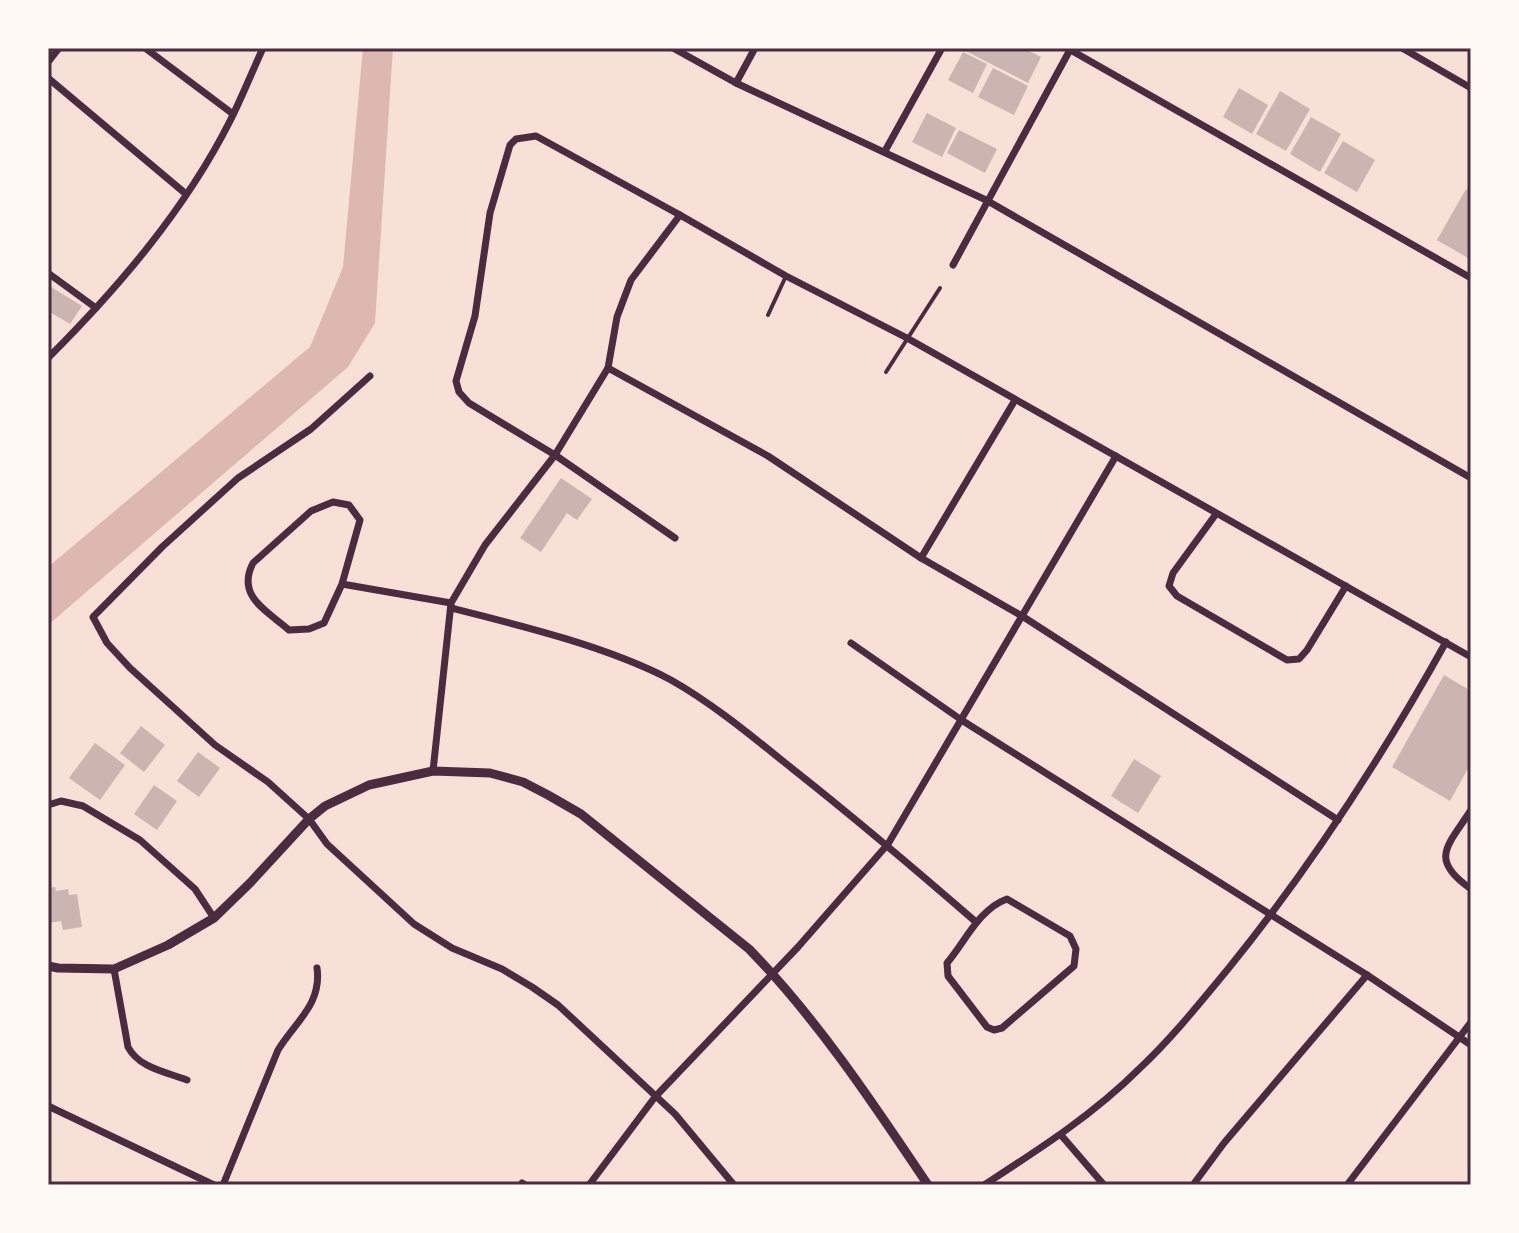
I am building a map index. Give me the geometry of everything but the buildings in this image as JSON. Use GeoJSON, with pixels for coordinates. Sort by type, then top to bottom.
{"type":"FeatureCollection","features":[{"type":"Feature","properties":{"kind":"street"},"geometry":{"type":"LineString","coordinates":[[48,62],[59,48]]}},
{"type":"Feature","properties":{"kind":"street"},"geometry":{"type":"LineString","coordinates":[[145,48],[233,114]]}},
{"type":"Feature","properties":{"kind":"street"},"geometry":{"type":"LineString","coordinates":[[48,358],[138,260],[186,194],[233,114],[263,48]]}},
{"type":"Feature","properties":{"kind":"street"},"geometry":{"type":"LineString","coordinates":[[673,48],[736,83],[986,200],[1471,478]]}},
{"type":"Feature","properties":{"kind":"street"},"geometry":{"type":"LineString","coordinates":[[736,83],[755,48]]}},
{"type":"Feature","properties":{"kind":"street"},"geometry":{"type":"LineString","coordinates":[[885,151],[942,48]]}},
{"type":"Feature","properties":{"kind":"street"},"geometry":{"type":"LineString","coordinates":[[1402,48],[1471,88]]}},
{"type":"Feature","properties":{"kind":"street"},"geometry":{"type":"LineString","coordinates":[[953,265],[1070,49],[1471,278]]}},
{"type":"Feature","properties":{"kind":"street"},"geometry":{"type":"LineString","coordinates":[[48,78],[186,194]]}},
{"type":"Feature","properties":{"kind":"street"},"geometry":{"type":"LineString","coordinates":[[675,538],[555,455],[469,403],[459,392],[456,381],[475,316],[490,213],[510,145],[516,139],[536,136],[786,276],[907,338],[1471,657]]}},
{"type":"Feature","properties":{"kind":"street"},"geometry":{"type":"LineString","coordinates":[[433,771],[451,605],[485,545],[555,455],[608,368],[617,317],[631,280],[680,215]]}},
{"type":"Feature","properties":{"kind":"street"},"geometry":{"type":"LineString","coordinates":[[48,273],[96,308]]}},
{"type":"Feature","properties":{"kind":"street"},"geometry":{"type":"LineString","coordinates":[[608,368],[768,456],[921,558],[1022,616],[1338,820]]}},
{"type":"Feature","properties":{"kind":"street"},"geometry":{"type":"LineString","coordinates":[[370,376],[311,429],[238,478],[162,547],[93,617],[107,643],[130,668],[215,745],[268,782],[309,819],[327,844],[414,924],[452,948],[502,969],[558,1005],[675,1114],[734,1185]]}},
{"type":"Feature","properties":{"kind":"street"},"geometry":{"type":"LineString","coordinates":[[921,558],[1015,400]]}},
{"type":"Feature","properties":{"kind":"street"},"geometry":{"type":"LineString","coordinates":[[589,1185],[655,1097],[773,974],[888,844],[1116,456]]}},
{"type":"Feature","properties":{"kind":"street"},"geometry":{"type":"LineString","coordinates":[[333,502],[349,505],[360,520],[342,584],[324,623],[295,631],[289,630],[252,598],[247,586],[253,563],[311,511],[333,502]]}},
{"type":"Feature","properties":{"kind":"street"},"geometry":{"type":"LineString","coordinates":[[1216,514],[1173,573],[1169,586],[1177,596],[1287,660],[1299,659],[1307,650],[1346,586]]}},
{"type":"Feature","properties":{"kind":"street"},"geometry":{"type":"LineString","coordinates":[[342,584],[451,605],[612,656],[670,680],[730,719],[888,844],[976,922]]}},
{"type":"Feature","properties":{"kind":"street"},"geometry":{"type":"LineString","coordinates":[[984,1185],[1061,1135],[1138,1071],[1179,1029],[1271,916],[1338,820],[1397,730],[1446,642]]}},
{"type":"Feature","properties":{"kind":"street"},"geometry":{"type":"LineString","coordinates":[[851,643],[963,721],[1367,975],[1471,1045]]}},
{"type":"Feature","properties":{"kind":"street"},"geometry":{"type":"LineString","coordinates":[[48,966],[114,969],[168,945],[214,918],[325,806],[369,785],[433,771],[490,773],[523,782],[581,814],[749,949],[773,974],[854,1076],[928,1185]]}},
{"type":"Feature","properties":{"kind":"street"},"geometry":{"type":"LineString","coordinates":[[48,805],[61,801],[83,806],[140,840],[187,881],[214,918]]}},
{"type":"Feature","properties":{"kind":"street"},"geometry":{"type":"LineString","coordinates":[[1471,810],[1447,848],[1445,863],[1453,876],[1471,889]]}},
{"type":"Feature","properties":{"kind":"street"},"geometry":{"type":"LineString","coordinates":[[1007,899],[1070,936],[1076,949],[1074,966],[1002,1028],[994,1030],[987,1027],[948,976],[947,963],[976,922],[998,902],[1007,899]]}},
{"type":"Feature","properties":{"kind":"street"},"geometry":{"type":"LineString","coordinates":[[223,1185],[278,1050],[287,1033],[315,1000],[319,990],[317,968]]}},
{"type":"Feature","properties":{"kind":"street"},"geometry":{"type":"LineString","coordinates":[[114,969],[132,1055],[144,1064],[187,1080]]}},
{"type":"Feature","properties":{"kind":"street"},"geometry":{"type":"LineString","coordinates":[[1193,1185],[1224,1143],[1367,975]]}},
{"type":"Feature","properties":{"kind":"street"},"geometry":{"type":"LineString","coordinates":[[1347,1185],[1471,1022]]}},
{"type":"Feature","properties":{"kind":"street"},"geometry":{"type":"LineString","coordinates":[[48,1106],[214,1185]]}},
{"type":"Feature","properties":{"kind":"street"},"geometry":{"type":"LineString","coordinates":[[1061,1135],[1104,1185]]}},
{"type":"Feature","properties":{"kind":"lane"},"geometry":{"type":"LineString","coordinates":[[768,315],[786,276]]}},
{"type":"Feature","properties":{"kind":"lane"},"geometry":{"type":"LineString","coordinates":[[886,372],[940,288]]}},
{"type":"Feature","properties":{"kind":"shaded area"},"geometry":{"type":"Polygon","coordinates":[[[363,48],[393,48],[375,323],[348,367],[48,625],[48,567],[310,347],[343,267],[363,48]]]}}]}
